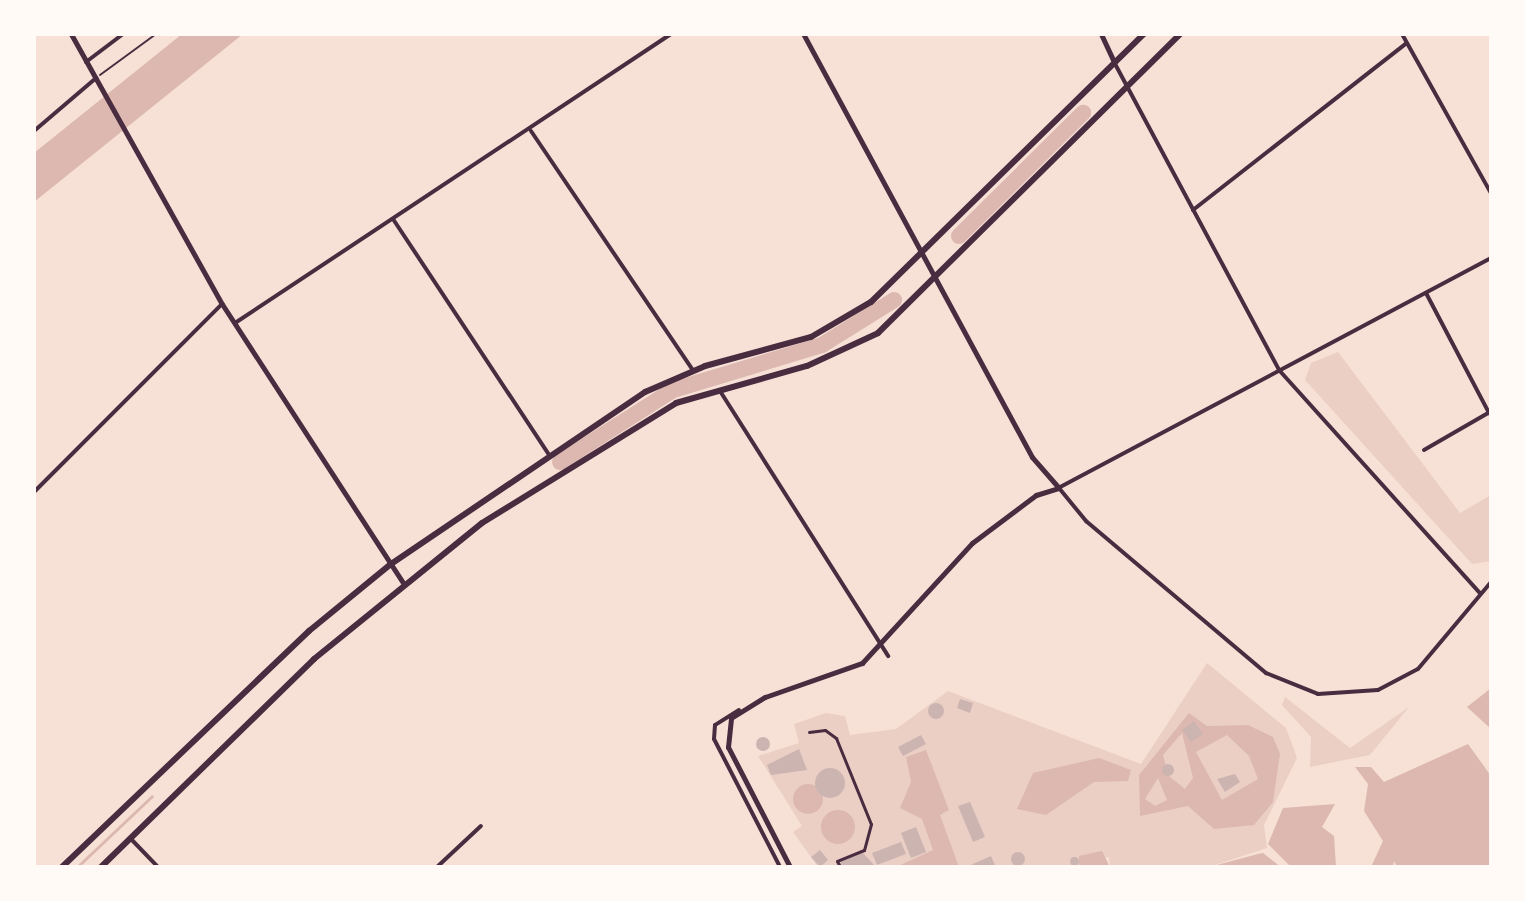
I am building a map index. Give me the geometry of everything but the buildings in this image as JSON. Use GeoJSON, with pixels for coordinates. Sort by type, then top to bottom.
{"type":"FeatureCollection","features":[{"type":"Feature","properties":{"kind":"main road"},"geometry":{"type":"LineString","coordinates":[[62,867],[309,631],[391,564],[645,392],[693,370],[836,325],[921,257],[1144,34]]}},
{"type":"Feature","properties":{"kind":"main road"},"geometry":{"type":"LineString","coordinates":[[101,867],[314,659],[404,584],[538,485],[573,472],[676,403],[847,351],[935,282],[1180,34]]}},
{"type":"Feature","properties":{"kind":"street"},"geometry":{"type":"LineString","coordinates":[[71,34],[222,304],[404,584]]}},
{"type":"Feature","properties":{"kind":"street"},"geometry":{"type":"LineString","coordinates":[[86,62],[123,34]]}},
{"type":"Feature","properties":{"kind":"street"},"geometry":{"type":"LineString","coordinates":[[235,323],[531,131],[671,34]]}},
{"type":"Feature","properties":{"kind":"street"},"geometry":{"type":"LineString","coordinates":[[803,34],[1032,457],[1086,521],[1266,673],[1301,690],[1358,694],[1400,680],[1434,653],[1491,582]]}},
{"type":"Feature","properties":{"kind":"street"},"geometry":{"type":"LineString","coordinates":[[1101,34],[1279,370],[1480,593]]}},
{"type":"Feature","properties":{"kind":"street"},"geometry":{"type":"LineString","coordinates":[[1402,34],[1491,193]]}},
{"type":"Feature","properties":{"kind":"street"},"geometry":{"type":"LineString","coordinates":[[1193,210],[1407,43]]}},
{"type":"Feature","properties":{"kind":"street"},"geometry":{"type":"LineString","coordinates":[[34,131],[96,78]]}},
{"type":"Feature","properties":{"kind":"street"},"geometry":{"type":"LineString","coordinates":[[531,131],[693,370]]}},
{"type":"Feature","properties":{"kind":"street"},"geometry":{"type":"LineString","coordinates":[[393,219],[550,456]]}},
{"type":"Feature","properties":{"kind":"street"},"geometry":{"type":"LineString","coordinates":[[780,867],[714,739],[715,725],[739,710],[841,672],[881,648],[972,543],[1036,495],[1059,488],[1491,258]]}},
{"type":"Feature","properties":{"kind":"street"},"geometry":{"type":"LineString","coordinates":[[1424,450],[1490,412],[1426,293]]}},
{"type":"Feature","properties":{"kind":"street"},"geometry":{"type":"LineString","coordinates":[[34,492],[222,304]]}},
{"type":"Feature","properties":{"kind":"street"},"geometry":{"type":"LineString","coordinates":[[719,389],[888,656]]}},
{"type":"Feature","properties":{"kind":"street"},"geometry":{"type":"LineString","coordinates":[[739,710],[727,727],[728,747],[790,867]]}},
{"type":"Feature","properties":{"kind":"street"},"geometry":{"type":"LineString","coordinates":[[809,732],[825,730],[836,738],[871,824],[864,850],[837,861],[840,867]]}},
{"type":"Feature","properties":{"kind":"street"},"geometry":{"type":"LineString","coordinates":[[437,867],[481,826]]}},
{"type":"Feature","properties":{"kind":"street"},"geometry":{"type":"LineString","coordinates":[[131,839],[158,867]]}},
{"type":"Feature","properties":{"kind":"path"},"geometry":{"type":"LineString","coordinates":[[96,78],[156,34]]}},
{"type":"Feature","properties":{"kind":"shaded area"},"geometry":{"type":"Polygon","coordinates":[[[182,34],[243,34],[34,202],[34,153],[182,34]]]}},
{"type":"Feature","properties":{"kind":"shaded area"},"geometry":{"type":"Polygon","coordinates":[[[1338,352],[1460,513],[1491,495],[1491,561],[1472,564],[1305,380],[1311,363],[1338,352]]]}},
{"type":"Feature","properties":{"kind":"shaded area"},"geometry":{"type":"Polygon","coordinates":[[[1207,663],[1286,728],[1297,758],[1264,825],[1267,848],[1209,867],[1110,867],[1109,857],[1080,860],[1079,867],[818,867],[793,832],[802,826],[758,756],[799,743],[794,724],[826,713],[845,716],[850,735],[896,729],[948,691],[1141,764],[1207,663]]]}},
{"type":"Feature","properties":{"kind":"shaded area"},"geometry":{"type":"Polygon","coordinates":[[[1491,688],[1491,729],[1467,707],[1491,688]]]}},
{"type":"Feature","properties":{"kind":"shaded area"},"geometry":{"type":"Polygon","coordinates":[[[1285,697],[1350,748],[1409,707],[1370,755],[1310,767],[1311,737],[1282,705],[1285,697]]]}},
{"type":"Feature","properties":{"kind":"shaded area"},"geometry":{"type":"Polygon","coordinates":[[[1189,713],[1207,726],[1248,725],[1273,737],[1280,754],[1273,802],[1254,825],[1214,829],[1188,806],[1140,816],[1139,775],[1189,713]],[[1182,733],[1163,755],[1169,776],[1185,789],[1193,778],[1182,733]],[[1227,735],[1196,752],[1222,800],[1258,779],[1249,756],[1227,735]],[[1158,778],[1145,799],[1155,806],[1167,800],[1158,778]]]}},
{"type":"Feature","properties":{"kind":"shaded area"},"geometry":{"type":"Polygon","coordinates":[[[1468,744],[1491,776],[1491,867],[1397,867],[1394,861],[1393,867],[1371,867],[1383,841],[1364,811],[1368,784],[1355,767],[1371,767],[1384,782],[1468,744]]]}},
{"type":"Feature","properties":{"kind":"shaded area"},"geometry":{"type":"Polygon","coordinates":[[[926,750],[949,810],[940,815],[959,867],[896,867],[933,850],[922,819],[900,808],[911,782],[906,757],[926,750]]]}},
{"type":"Feature","properties":{"kind":"shaded area"},"geometry":{"type":"Polygon","coordinates":[[[1099,758],[1131,770],[1128,781],[1094,782],[1046,815],[1017,809],[1033,773],[1099,758]]]}},
{"type":"Feature","properties":{"kind":"shaded area"},"geometry":{"type":"Polygon","coordinates":[[[808,784],[814,785],[822,793],[822,805],[814,813],[808,814],[802,813],[794,805],[793,799],[794,793],[802,785],[808,784]]]}},
{"type":"Feature","properties":{"kind":"shaded area"},"geometry":{"type":"Polygon","coordinates":[[[1335,804],[1322,827],[1334,836],[1336,867],[1291,867],[1268,844],[1283,808],[1335,804]]]}},
{"type":"Feature","properties":{"kind":"shaded area"},"geometry":{"type":"Polygon","coordinates":[[[838,810],[850,815],[855,827],[850,839],[838,844],[826,839],[821,827],[826,815],[838,810]]]}},
{"type":"Feature","properties":{"kind":"shaded area"},"geometry":{"type":"Polygon","coordinates":[[[1102,851],[1110,867],[1079,867],[1079,856],[1102,851]]]}},
{"type":"Feature","properties":{"kind":"shaded area"},"geometry":{"type":"Polygon","coordinates":[[[1263,853],[1281,867],[1209,867],[1258,854],[1263,853]]]}},
{"type":"Feature","properties":{"kind":"waterway"},"geometry":{"type":"LineString","coordinates":[[959,236],[1083,113]]}},
{"type":"Feature","properties":{"kind":"waterway"},"geometry":{"type":"LineString","coordinates":[[560,462],[673,390],[822,345],[894,300]]}},
{"type":"Feature","properties":{"kind":"waterway"},"geometry":{"type":"LineString","coordinates":[[77,867],[152,796]]}}]}
